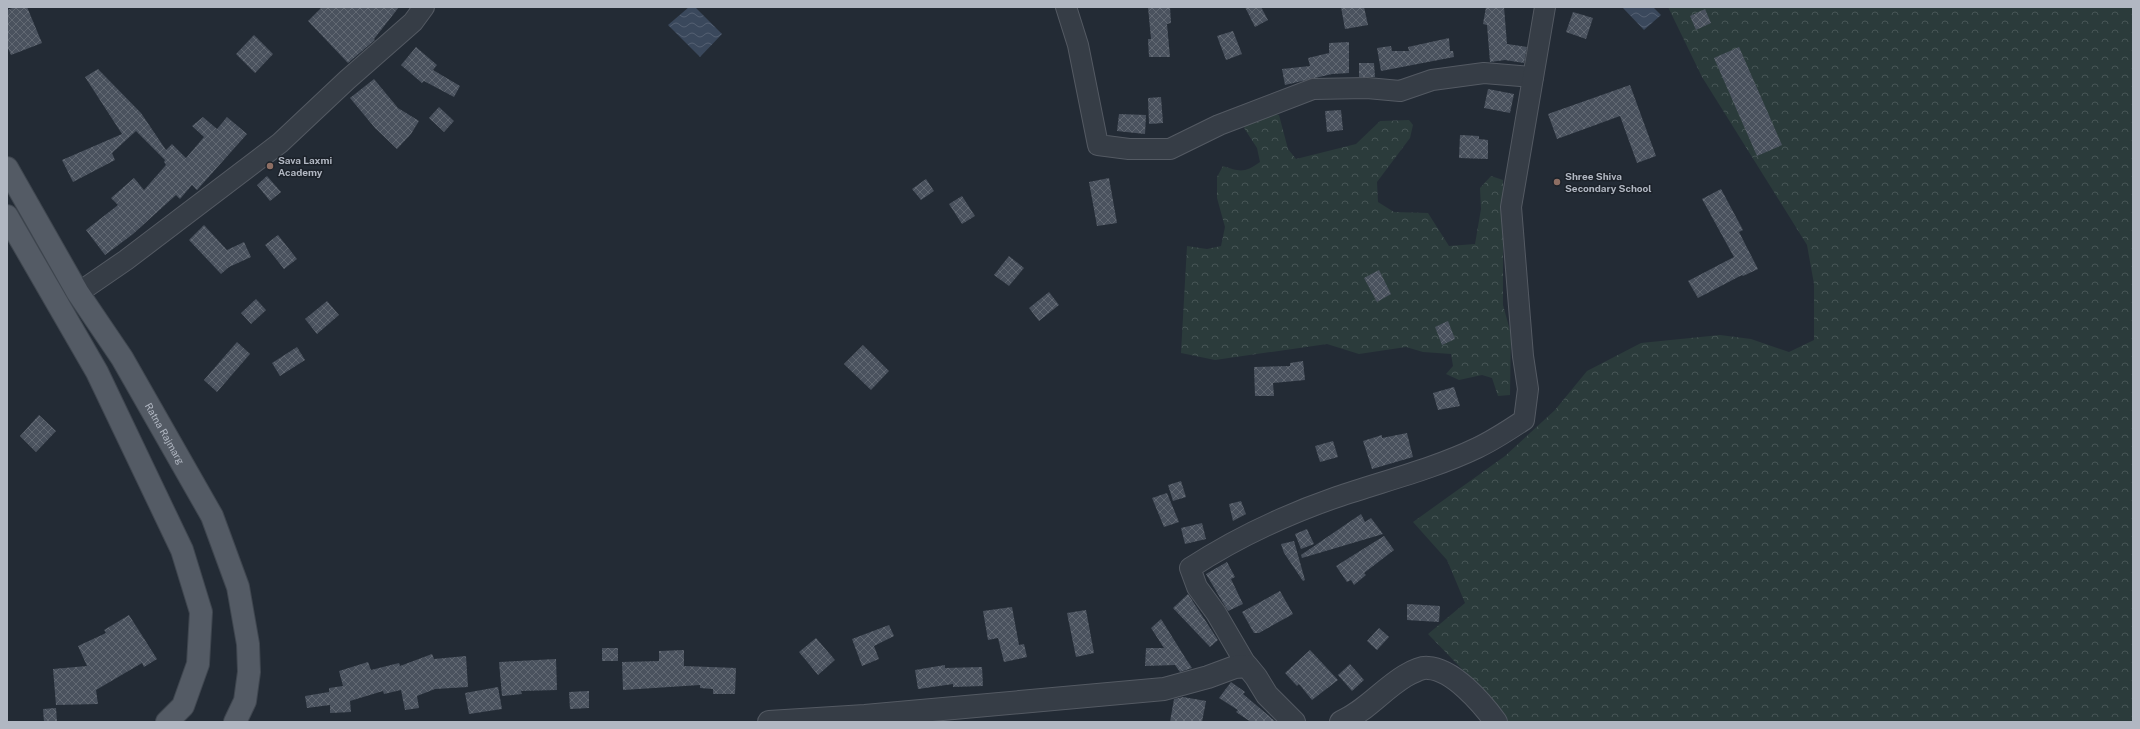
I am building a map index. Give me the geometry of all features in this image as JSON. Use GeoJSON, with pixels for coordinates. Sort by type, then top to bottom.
{"type":"FeatureCollection","features":[{"type":"Feature","properties":{"kind":"main road","name":"Ratna Rajmarg"},"geometry":{"type":"LineString","coordinates":[[7,168],[78,294],[122,358],[212,516],[238,587],[248,644],[249,672],[245,701],[235,722]]}},
{"type":"Feature","properties":{"kind":"main road"},"geometry":{"type":"LineString","coordinates":[[7,216],[98,372],[182,550],[200,612],[198,664],[183,706],[167,722]]}},
{"type":"Feature","properties":{"kind":"main road"},"geometry":{"type":"LineString","coordinates":[[98,372],[122,358]]}},
{"type":"Feature","properties":{"kind":"street"},"geometry":{"type":"LineString","coordinates":[[78,294],[126,260],[280,143],[347,80],[413,22],[424,7]]}},
{"type":"Feature","properties":{"kind":"street"},"geometry":{"type":"LineString","coordinates":[[1066,7],[1078,46],[1098,145],[1129,150],[1170,149],[1220,125],[1312,89],[1366,88],[1400,91],[1432,80],[1484,73],[1533,77]]}},
{"type":"Feature","properties":{"kind":"street"},"geometry":{"type":"LineString","coordinates":[[1294,722],[1267,695],[1247,666],[1216,613],[1197,587],[1190,568],[1222,547],[1248,534],[1336,498],[1414,472],[1476,449],[1524,420],[1528,389],[1523,356],[1511,207],[1533,77],[1539,52],[1545,7]]}},
{"type":"Feature","properties":{"kind":"street"},"geometry":{"type":"LineString","coordinates":[[769,722],[865,719],[1164,689],[1208,677],[1235,667],[1247,666]]}},
{"type":"Feature","properties":{"kind":"street"},"geometry":{"type":"LineString","coordinates":[[1340,722],[1355,716],[1405,676],[1427,667],[1439,670],[1454,678],[1496,722]]}},
{"type":"Feature","properties":{"kind":"green space"},"geometry":{"type":"Polygon","coordinates":[[[1668,7],[2133,7],[2133,722],[1492,722],[1489,697],[1428,634],[1465,603],[1447,560],[1413,522],[1505,456],[1555,410],[1587,371],[1641,343],[1720,335],[1751,339],[1789,352],[1814,340],[1814,284],[1807,245],[1702,77],[1668,7]]]}},
{"type":"Feature","properties":{"kind":"green space"},"geometry":{"type":"Polygon","coordinates":[[[1273,114],[1279,115],[1288,149],[1296,159],[1356,144],[1380,121],[1409,120],[1413,125],[1410,138],[1377,182],[1378,202],[1394,212],[1428,213],[1449,246],[1475,244],[1481,209],[1480,188],[1491,176],[1503,180],[1503,305],[1511,334],[1510,395],[1498,396],[1492,378],[1482,375],[1459,380],[1446,374],[1453,366],[1451,354],[1423,352],[1406,347],[1359,354],[1327,344],[1215,360],[1181,353],[1187,246],[1207,249],[1221,246],[1225,227],[1217,198],[1217,177],[1223,166],[1238,170],[1246,170],[1260,162],[1257,148],[1244,128],[1247,122],[1273,114]]]}},
{"type":"Feature","properties":{"kind":"water"},"geometry":{"type":"Polygon","coordinates":[[[689,7],[695,7],[722,34],[700,57],[668,25],[689,7]]]}},
{"type":"Feature","properties":{"kind":"water"},"geometry":{"type":"Polygon","coordinates":[[[1622,7],[1653,7],[1661,15],[1644,30],[1622,7]]]}},
{"type":"Feature","properties":{"kind":"building"},"geometry":{"type":"Polygon","coordinates":[[[15,7],[27,7],[42,43],[11,55],[7,46],[7,10],[15,7]]]}},
{"type":"Feature","properties":{"kind":"building"},"geometry":{"type":"Polygon","coordinates":[[[322,7],[399,7],[374,39],[375,40],[348,63],[308,21],[322,7]]]}},
{"type":"Feature","properties":{"kind":"building"},"geometry":{"type":"Polygon","coordinates":[[[1148,7],[1170,7],[1171,23],[1167,24],[1170,57],[1149,57],[1148,39],[1151,39],[1148,7]]]}},
{"type":"Feature","properties":{"kind":"building"},"geometry":{"type":"Polygon","coordinates":[[[1245,7],[1261,7],[1268,20],[1255,27],[1245,7]]]}},
{"type":"Feature","properties":{"kind":"building"},"geometry":{"type":"Polygon","coordinates":[[[1341,7],[1364,7],[1368,25],[1345,29],[1341,7]]]}},
{"type":"Feature","properties":{"kind":"building"},"geometry":{"type":"Polygon","coordinates":[[[1486,7],[1504,7],[1507,44],[1527,47],[1524,63],[1505,60],[1490,62],[1487,25],[1483,24],[1486,7]]]}},
{"type":"Feature","properties":{"kind":"building"},"geometry":{"type":"Polygon","coordinates":[[[1705,9],[1711,23],[1696,30],[1690,16],[1705,9]]]}},
{"type":"Feature","properties":{"kind":"building"},"geometry":{"type":"Polygon","coordinates":[[[1573,12],[1593,18],[1586,39],[1566,32],[1573,12]]]}},
{"type":"Feature","properties":{"kind":"building"},"geometry":{"type":"Polygon","coordinates":[[[1233,31],[1242,54],[1226,60],[1217,36],[1233,31]]]}},
{"type":"Feature","properties":{"kind":"building"},"geometry":{"type":"Polygon","coordinates":[[[254,35],[273,54],[255,73],[236,54],[254,35]]]}},
{"type":"Feature","properties":{"kind":"building"},"geometry":{"type":"Polygon","coordinates":[[[1449,38],[1450,51],[1453,51],[1454,57],[1381,71],[1377,48],[1391,46],[1392,51],[1409,51],[1408,47],[1449,38]]]}},
{"type":"Feature","properties":{"kind":"building"},"geometry":{"type":"Polygon","coordinates":[[[1349,42],[1349,73],[1332,74],[1285,85],[1282,69],[1310,66],[1308,58],[1329,53],[1329,43],[1349,42]]]}},
{"type":"Feature","properties":{"kind":"building"},"geometry":{"type":"Polygon","coordinates":[[[416,47],[437,65],[433,70],[460,86],[454,97],[424,81],[422,83],[401,65],[416,47]]]}},
{"type":"Feature","properties":{"kind":"building"},"geometry":{"type":"Polygon","coordinates":[[[1739,47],[1782,145],[1757,156],[1714,58],[1739,47]]]}},
{"type":"Feature","properties":{"kind":"building"},"geometry":{"type":"Polygon","coordinates":[[[1359,63],[1374,63],[1375,77],[1359,77],[1359,63]]]}},
{"type":"Feature","properties":{"kind":"building"},"geometry":{"type":"Polygon","coordinates":[[[98,69],[141,113],[166,150],[172,144],[186,158],[204,137],[192,126],[203,117],[217,129],[227,117],[247,134],[197,190],[192,185],[180,199],[176,195],[133,234],[105,255],[86,230],[118,205],[111,198],[134,178],[144,190],[166,165],[164,162],[165,160],[136,131],[112,153],[115,160],[73,182],[62,160],[122,134],[85,77],[98,69]]]}},
{"type":"Feature","properties":{"kind":"building"},"geometry":{"type":"Polygon","coordinates":[[[374,79],[398,108],[419,121],[411,134],[397,149],[375,128],[350,98],[374,79]]]}},
{"type":"Feature","properties":{"kind":"building"},"geometry":{"type":"Polygon","coordinates":[[[1630,85],[1656,156],[1637,163],[1620,116],[1557,139],[1548,114],[1630,85]]]}},
{"type":"Feature","properties":{"kind":"building"},"geometry":{"type":"Polygon","coordinates":[[[1488,89],[1514,94],[1510,113],[1484,108],[1488,89]]]}},
{"type":"Feature","properties":{"kind":"building"},"geometry":{"type":"Polygon","coordinates":[[[1161,97],[1163,123],[1149,124],[1148,98],[1161,97]]]}},
{"type":"Feature","properties":{"kind":"building"},"geometry":{"type":"Polygon","coordinates":[[[439,107],[454,121],[444,132],[429,118],[439,107]]]}},
{"type":"Feature","properties":{"kind":"building"},"geometry":{"type":"Polygon","coordinates":[[[1341,110],[1343,130],[1327,132],[1325,111],[1341,110]]]}},
{"type":"Feature","properties":{"kind":"building"},"geometry":{"type":"Polygon","coordinates":[[[1119,114],[1146,115],[1145,134],[1117,131],[1119,114]]]}},
{"type":"Feature","properties":{"kind":"building"},"geometry":{"type":"Polygon","coordinates":[[[1460,135],[1479,136],[1479,139],[1488,140],[1488,159],[1459,158],[1460,135]]]}},
{"type":"Feature","properties":{"kind":"building"},"geometry":{"type":"Polygon","coordinates":[[[267,176],[281,192],[270,201],[257,185],[267,176]]]}},
{"type":"Feature","properties":{"kind":"building"},"geometry":{"type":"Polygon","coordinates":[[[1109,178],[1117,223],[1097,226],[1089,182],[1109,178]]]}},
{"type":"Feature","properties":{"kind":"building"},"geometry":{"type":"Polygon","coordinates":[[[926,179],[934,191],[921,200],[912,189],[926,179]]]}},
{"type":"Feature","properties":{"kind":"building"},"geometry":{"type":"Polygon","coordinates":[[[1721,189],[1743,230],[1739,232],[1758,269],[1743,276],[1742,275],[1698,298],[1688,281],[1734,257],[1702,199],[1721,189]]]}},
{"type":"Feature","properties":{"kind":"building"},"geometry":{"type":"Polygon","coordinates":[[[962,196],[975,216],[962,224],[949,204],[962,196]]]}},
{"type":"Feature","properties":{"kind":"building"},"geometry":{"type":"Polygon","coordinates":[[[204,225],[227,250],[244,242],[251,257],[229,267],[221,274],[189,240],[204,225]]]}},
{"type":"Feature","properties":{"kind":"building"},"geometry":{"type":"Polygon","coordinates":[[[278,235],[297,259],[284,269],[265,245],[278,235]]]}},
{"type":"Feature","properties":{"kind":"building"},"geometry":{"type":"Polygon","coordinates":[[[1009,256],[1024,268],[1009,286],[994,275],[1009,256]]]}},
{"type":"Feature","properties":{"kind":"building"},"geometry":{"type":"Polygon","coordinates":[[[1379,270],[1391,294],[1377,302],[1364,278],[1379,270]]]}},
{"type":"Feature","properties":{"kind":"building"},"geometry":{"type":"Polygon","coordinates":[[[1049,292],[1059,305],[1039,321],[1029,308],[1049,292]]]}},
{"type":"Feature","properties":{"kind":"building"},"geometry":{"type":"Polygon","coordinates":[[[256,299],[266,310],[251,324],[241,313],[256,299]]]}},
{"type":"Feature","properties":{"kind":"building"},"geometry":{"type":"Polygon","coordinates":[[[327,301],[339,315],[317,334],[305,319],[327,301]]]}},
{"type":"Feature","properties":{"kind":"building"},"geometry":{"type":"Polygon","coordinates":[[[1448,321],[1455,339],[1442,345],[1435,327],[1448,321]]]}},
{"type":"Feature","properties":{"kind":"building"},"geometry":{"type":"Polygon","coordinates":[[[237,342],[250,354],[217,392],[204,380],[237,342]]]}},
{"type":"Feature","properties":{"kind":"building"},"geometry":{"type":"Polygon","coordinates":[[[863,345],[889,371],[871,390],[844,364],[863,345]]]}},
{"type":"Feature","properties":{"kind":"building"},"geometry":{"type":"Polygon","coordinates":[[[297,347],[305,360],[280,376],[272,363],[297,347]]]}},
{"type":"Feature","properties":{"kind":"building"},"geometry":{"type":"Polygon","coordinates":[[[1303,361],[1305,380],[1273,383],[1274,396],[1255,396],[1254,367],[1290,366],[1290,363],[1303,361]]]}},
{"type":"Feature","properties":{"kind":"building"},"geometry":{"type":"Polygon","coordinates":[[[1454,387],[1460,406],[1438,410],[1433,393],[1454,387]]]}},
{"type":"Feature","properties":{"kind":"building"},"geometry":{"type":"Polygon","coordinates":[[[39,415],[56,431],[36,452],[20,436],[39,415]]]}},
{"type":"Feature","properties":{"kind":"building"},"geometry":{"type":"Polygon","coordinates":[[[1407,433],[1413,457],[1372,469],[1363,441],[1382,435],[1382,438],[1407,433]]]}},
{"type":"Feature","properties":{"kind":"building"},"geometry":{"type":"Polygon","coordinates":[[[1333,441],[1338,457],[1320,462],[1315,446],[1333,441]]]}},
{"type":"Feature","properties":{"kind":"building"},"geometry":{"type":"Polygon","coordinates":[[[1181,481],[1186,497],[1173,501],[1168,485],[1181,481]]]}},
{"type":"Feature","properties":{"kind":"building"},"geometry":{"type":"Polygon","coordinates":[[[1167,493],[1179,522],[1164,527],[1152,498],[1167,493]]]}},
{"type":"Feature","properties":{"kind":"building"},"geometry":{"type":"Polygon","coordinates":[[[1241,501],[1246,514],[1233,521],[1229,504],[1241,501]]]}},
{"type":"Feature","properties":{"kind":"building"},"geometry":{"type":"Polygon","coordinates":[[[1361,514],[1365,522],[1371,518],[1383,534],[1302,558],[1301,555],[1361,514]]]}},
{"type":"Feature","properties":{"kind":"building"},"geometry":{"type":"Polygon","coordinates":[[[1202,523],[1206,539],[1185,544],[1181,528],[1202,523]]]}},
{"type":"Feature","properties":{"kind":"building"},"geometry":{"type":"Polygon","coordinates":[[[1307,529],[1314,544],[1301,549],[1295,534],[1307,529]]]}},
{"type":"Feature","properties":{"kind":"building"},"geometry":{"type":"Polygon","coordinates":[[[1384,536],[1394,550],[1364,573],[1366,575],[1354,585],[1351,580],[1347,582],[1336,566],[1384,536]]]}},
{"type":"Feature","properties":{"kind":"building"},"geometry":{"type":"Polygon","coordinates":[[[1294,541],[1305,580],[1303,581],[1284,553],[1281,544],[1294,541]]]}},
{"type":"Feature","properties":{"kind":"building"},"geometry":{"type":"Polygon","coordinates":[[[1227,562],[1235,577],[1231,579],[1243,604],[1228,611],[1206,574],[1227,562]]]}},
{"type":"Feature","properties":{"kind":"building"},"geometry":{"type":"Polygon","coordinates":[[[1280,591],[1293,614],[1259,633],[1254,633],[1242,612],[1280,591]]]}},
{"type":"Feature","properties":{"kind":"building"},"geometry":{"type":"Polygon","coordinates":[[[1188,594],[1218,640],[1210,647],[1173,608],[1188,594]]]}},
{"type":"Feature","properties":{"kind":"building"},"geometry":{"type":"Polygon","coordinates":[[[1407,604],[1440,606],[1439,622],[1407,620],[1407,604]]]}},
{"type":"Feature","properties":{"kind":"building"},"geometry":{"type":"Polygon","coordinates":[[[1012,607],[1019,645],[1024,644],[1027,657],[1004,662],[998,638],[988,640],[983,611],[1012,607]]]}},
{"type":"Feature","properties":{"kind":"building"},"geometry":{"type":"Polygon","coordinates":[[[1086,610],[1094,653],[1076,657],[1067,613],[1086,610]]]}},
{"type":"Feature","properties":{"kind":"building"},"geometry":{"type":"Polygon","coordinates":[[[129,615],[157,659],[144,667],[142,663],[96,690],[98,704],[56,705],[53,669],[87,666],[78,646],[106,633],[104,630],[129,615]]]}},
{"type":"Feature","properties":{"kind":"building"},"geometry":{"type":"Polygon","coordinates":[[[1161,619],[1192,668],[1180,672],[1175,665],[1145,666],[1146,648],[1164,648],[1151,628],[1161,619]]]}},
{"type":"Feature","properties":{"kind":"building"},"geometry":{"type":"Polygon","coordinates":[[[889,625],[894,636],[874,646],[879,659],[862,666],[852,639],[889,625]]]}},
{"type":"Feature","properties":{"kind":"building"},"geometry":{"type":"Polygon","coordinates":[[[1379,628],[1389,637],[1377,650],[1367,641],[1379,628]]]}},
{"type":"Feature","properties":{"kind":"building"},"geometry":{"type":"Polygon","coordinates":[[[816,638],[835,660],[818,675],[799,652],[816,638]]]}},
{"type":"Feature","properties":{"kind":"building"},"geometry":{"type":"Polygon","coordinates":[[[602,648],[618,648],[618,661],[602,661],[602,648]]]}},
{"type":"Feature","properties":{"kind":"building"},"geometry":{"type":"Polygon","coordinates":[[[684,650],[684,666],[736,668],[735,694],[713,694],[713,689],[700,688],[700,685],[623,690],[622,662],[659,661],[659,651],[684,650]]]}},
{"type":"Feature","properties":{"kind":"building"},"geometry":{"type":"Polygon","coordinates":[[[1310,650],[1338,680],[1312,700],[1299,684],[1297,686],[1285,673],[1310,650]]]}},
{"type":"Feature","properties":{"kind":"building"},"geometry":{"type":"Polygon","coordinates":[[[432,654],[434,659],[466,656],[468,687],[435,689],[417,696],[419,708],[405,710],[401,690],[384,694],[383,691],[350,701],[351,712],[330,713],[330,705],[307,708],[305,696],[329,692],[329,688],[343,686],[339,671],[368,662],[371,670],[399,663],[400,666],[432,654]]]}},
{"type":"Feature","properties":{"kind":"building"},"geometry":{"type":"Polygon","coordinates":[[[556,659],[557,690],[521,691],[522,694],[502,696],[499,662],[556,659]]]}},
{"type":"Feature","properties":{"kind":"building"},"geometry":{"type":"Polygon","coordinates":[[[1350,664],[1364,680],[1352,691],[1338,675],[1350,664]]]}},
{"type":"Feature","properties":{"kind":"building"},"geometry":{"type":"Polygon","coordinates":[[[945,665],[945,668],[982,667],[983,686],[953,687],[953,684],[918,689],[915,670],[945,665]]]}},
{"type":"Feature","properties":{"kind":"building"},"geometry":{"type":"Polygon","coordinates":[[[1231,682],[1245,692],[1243,694],[1276,722],[1251,722],[1236,712],[1238,710],[1219,698],[1231,682]]]}},
{"type":"Feature","properties":{"kind":"building"},"geometry":{"type":"Polygon","coordinates":[[[498,687],[502,709],[469,714],[465,693],[498,687]]]}},
{"type":"Feature","properties":{"kind":"building"},"geometry":{"type":"Polygon","coordinates":[[[589,691],[589,708],[570,709],[569,692],[589,691]]]}},
{"type":"Feature","properties":{"kind":"building"},"geometry":{"type":"Polygon","coordinates":[[[1183,697],[1206,701],[1202,722],[1170,722],[1174,699],[1183,697]]]}},
{"type":"Feature","properties":{"kind":"building"},"geometry":{"type":"Polygon","coordinates":[[[56,708],[57,722],[44,722],[43,709],[56,708]]]}},
{"type":"Feature","properties":{"kind":"place","name":"Sava Laxmi Academy"},"geometry":{"type":"Point","coordinates":[270,166]}},
{"type":"Feature","properties":{"kind":"place","name":"Shree Shiva Secondary School"},"geometry":{"type":"Point","coordinates":[1557,182]}}]}
